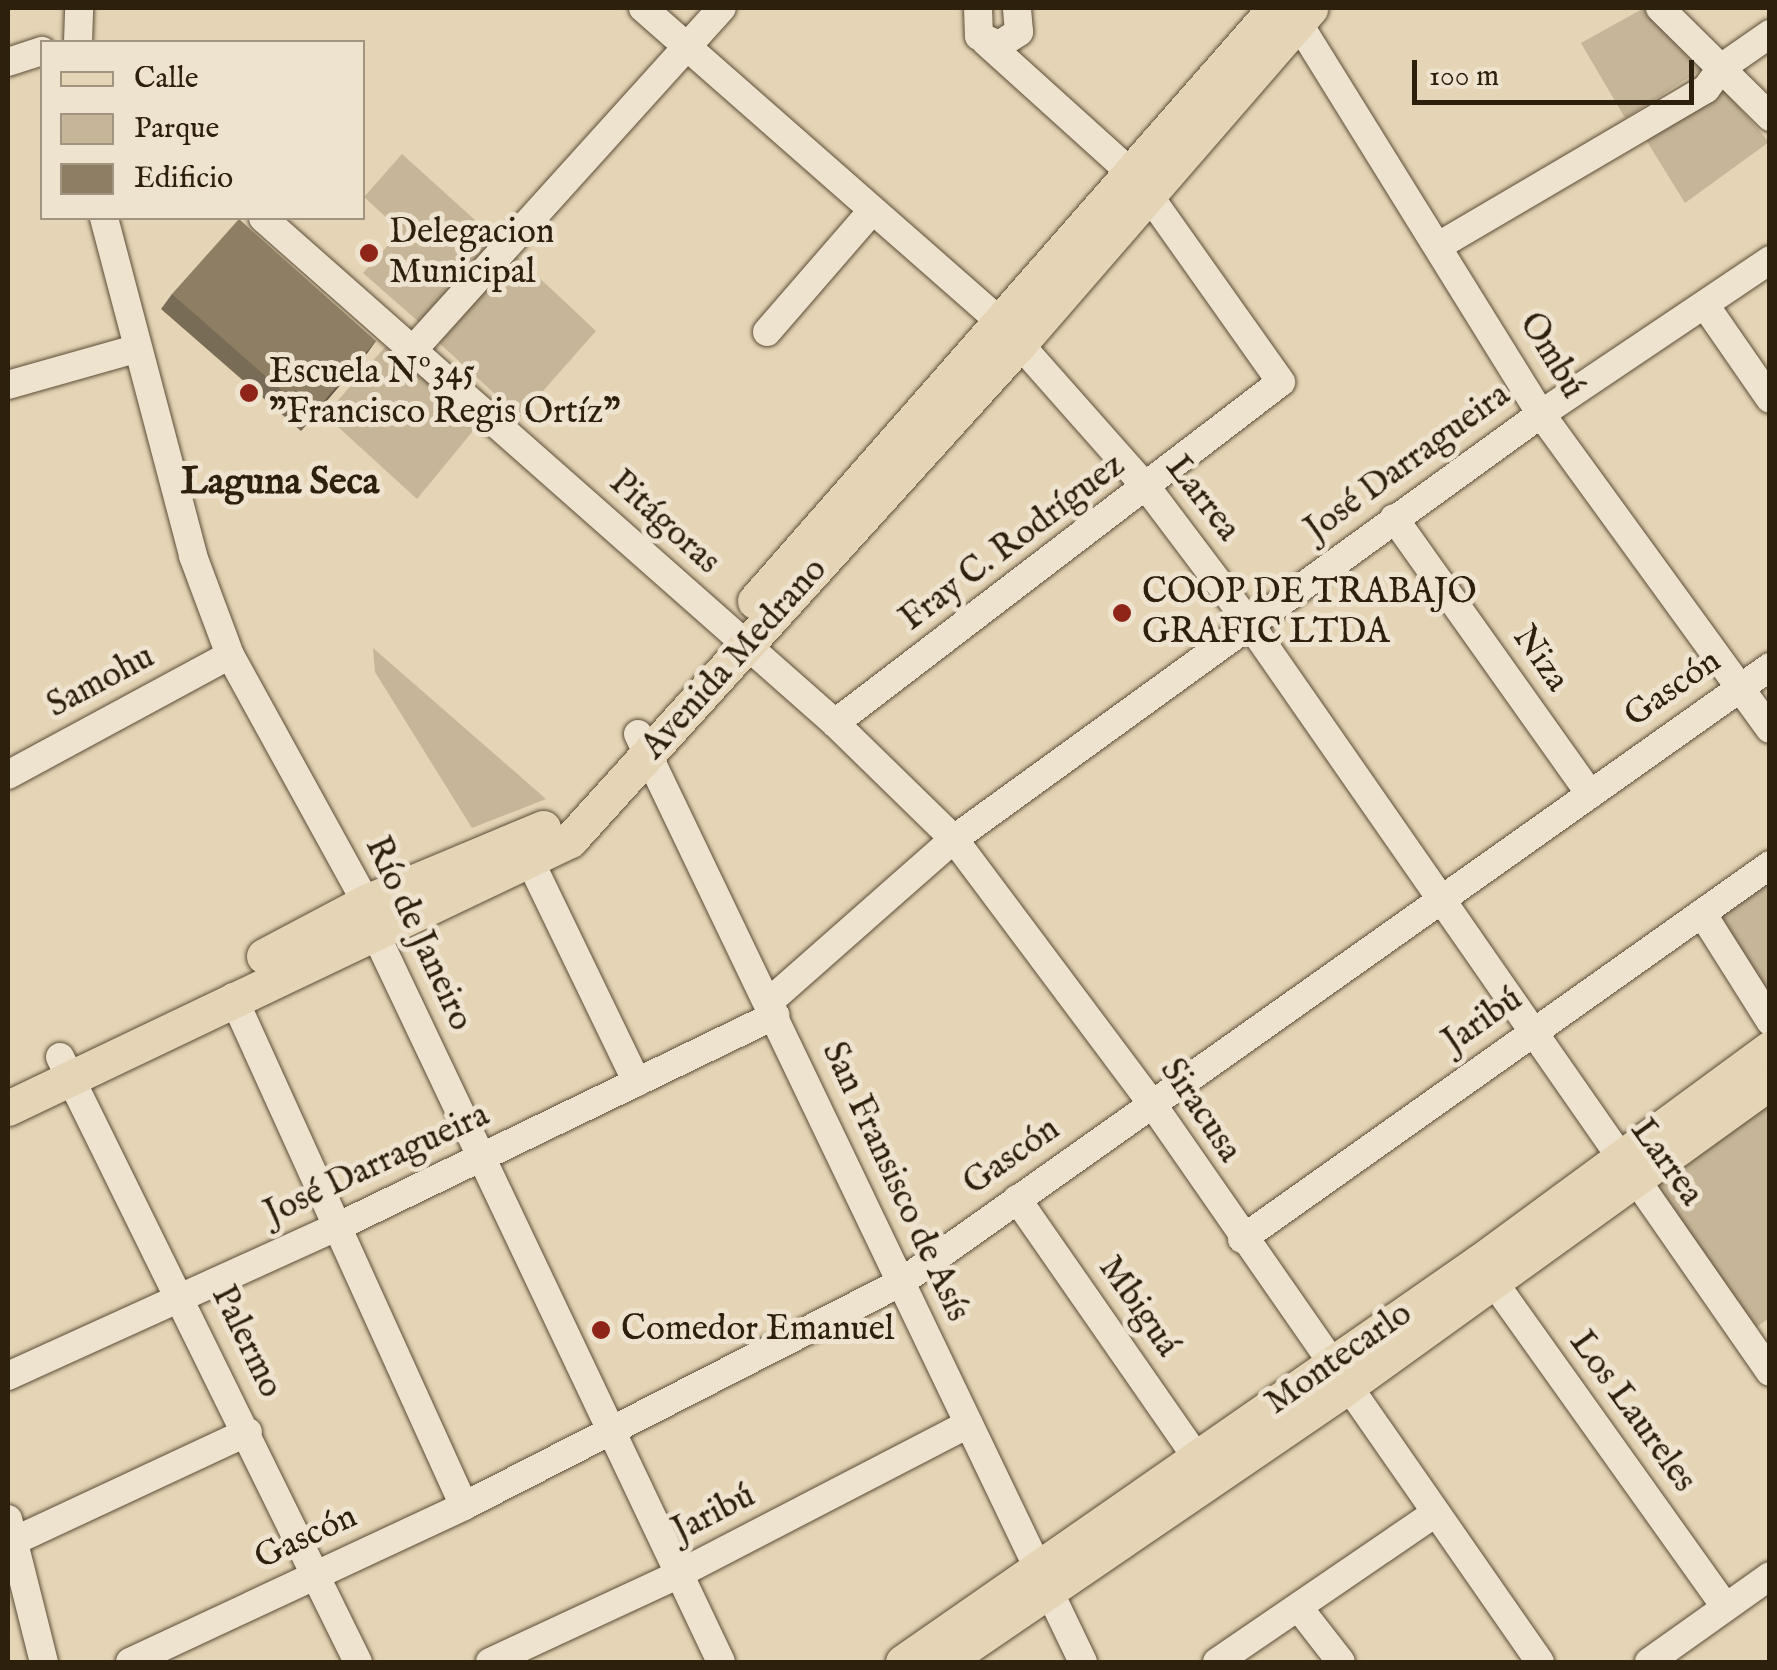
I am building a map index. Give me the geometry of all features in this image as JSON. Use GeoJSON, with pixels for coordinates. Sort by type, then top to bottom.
{"type":"FeatureCollection","features":[{"type":"Feature","properties":{"kind":"main road","name":"Avenida Medrano"},"geometry":{"type":"LineString","coordinates":[[8,1084],[66,1066],[233,996],[370,915],[530,859],[570,840],[645,744],[1294,10]]}},
{"type":"Feature","properties":{"kind":"main road","name":"Avenida Medrano"},"geometry":{"type":"LineString","coordinates":[[8,1108],[66,1066],[554,824],[645,744]]}},
{"type":"Feature","properties":{"kind":"main road","name":"Montecarlo"},"geometry":{"type":"LineString","coordinates":[[903,1662],[1044,1580],[1338,1377],[1625,1171],[1770,1048]]}},
{"type":"Feature","properties":{"kind":"main road","name":"Montecarlo"},"geometry":{"type":"LineString","coordinates":[[1625,1171],[1770,1082]]}},
{"type":"Feature","properties":{"kind":"main road","name":"Montecarlo"},"geometry":{"type":"LineString","coordinates":[[944,1662],[1197,1458],[1338,1377]]}},
{"type":"Feature","properties":{"kind":"street"},"geometry":{"type":"LineString","coordinates":[[76,40],[79,8]]}},
{"type":"Feature","properties":{"kind":"street","name":"Larrea"},"geometry":{"type":"LineString","coordinates":[[643,8],[1011,332],[1148,489],[1249,623],[1625,1171],[1770,1372]]}},
{"type":"Feature","properties":{"kind":"street"},"geometry":{"type":"LineString","coordinates":[[412,351],[722,8]]}},
{"type":"Feature","properties":{"kind":"street"},"geometry":{"type":"LineString","coordinates":[[978,8],[974,22],[985,42],[1139,183]]}},
{"type":"Feature","properties":{"kind":"street"},"geometry":{"type":"LineString","coordinates":[[985,42],[1014,39],[1022,24],[1018,8]]}},
{"type":"Feature","properties":{"kind":"street"},"geometry":{"type":"LineString","coordinates":[[1660,8],[1770,118]]}},
{"type":"Feature","properties":{"kind":"street","name":"Ombú"},"geometry":{"type":"LineString","coordinates":[[1294,10],[1540,414],[1770,729]]}},
{"type":"Feature","properties":{"kind":"street"},"geometry":{"type":"LineString","coordinates":[[1440,245],[1706,89],[1721,68],[1770,34]]}},
{"type":"Feature","properties":{"kind":"street"},"geometry":{"type":"LineString","coordinates":[[8,62],[40,52]]}},
{"type":"Feature","properties":{"kind":"street","name":"Fray C. Rodríguez"},"geometry":{"type":"LineString","coordinates":[[835,723],[1148,489],[1281,382],[1139,183]]}},
{"type":"Feature","properties":{"kind":"street"},"geometry":{"type":"LineString","coordinates":[[767,332],[871,212]]}},
{"type":"Feature","properties":{"kind":"street","name":"Río de Janeiro"},"geometry":{"type":"LineString","coordinates":[[104,220],[134,349],[193,556],[230,656],[370,915],[480,1158],[721,1662]]}},
{"type":"Feature","properties":{"kind":"street","name":"Pitágoras"},"geometry":{"type":"LineString","coordinates":[[265,220],[737,639]]}},
{"type":"Feature","properties":{"kind":"street","name":"José Darragueira"},"geometry":{"type":"LineString","coordinates":[[8,1376],[337,1228],[636,1082],[773,1008],[954,838],[1540,414],[1770,260]]}},
{"type":"Feature","properties":{"kind":"street"},"geometry":{"type":"LineString","coordinates":[[1705,306],[1770,399]]}},
{"type":"Feature","properties":{"kind":"street"},"geometry":{"type":"LineString","coordinates":[[8,384],[134,349]]}},
{"type":"Feature","properties":{"kind":"street","name":"Niza"},"geometry":{"type":"LineString","coordinates":[[1394,518],[1590,794]]}},
{"type":"Feature","properties":{"kind":"street","name":"Siracusa"},"geometry":{"type":"LineString","coordinates":[[737,639],[835,723],[954,838],[1153,1105],[1242,1240],[1540,1662]]}},
{"type":"Feature","properties":{"kind":"street","name":"Samohu"},"geometry":{"type":"LineString","coordinates":[[8,775],[230,656]]}},
{"type":"Feature","properties":{"kind":"street","name":"Gascón"},"geometry":{"type":"LineString","coordinates":[[130,1662],[464,1506],[900,1283],[1770,667]]}},
{"type":"Feature","properties":{"kind":"street","name":"San Fransisco de Asís"},"geometry":{"type":"LineString","coordinates":[[645,744],[1082,1662]]}},
{"type":"Feature","properties":{"kind":"street"},"geometry":{"type":"LineString","coordinates":[[530,859],[636,1082]]}},
{"type":"Feature","properties":{"kind":"street","name":"Jaribú"},"geometry":{"type":"LineString","coordinates":[[1242,1240],[1770,865]]}},
{"type":"Feature","properties":{"kind":"street"},"geometry":{"type":"LineString","coordinates":[[1702,913],[1770,1021]]}},
{"type":"Feature","properties":{"kind":"street"},"geometry":{"type":"LineString","coordinates":[[233,996],[464,1506]]}},
{"type":"Feature","properties":{"kind":"street","name":"Palermo"},"geometry":{"type":"LineString","coordinates":[[66,1066],[358,1662]]}},
{"type":"Feature","properties":{"kind":"street","name":"Mbiguá"},"geometry":{"type":"LineString","coordinates":[[1017,1200],[1197,1458]]}},
{"type":"Feature","properties":{"kind":"street","name":"Los Laureles"},"geometry":{"type":"LineString","coordinates":[[1486,1272],[1724,1606]]}},
{"type":"Feature","properties":{"kind":"street","name":"Jaribú"},"geometry":{"type":"LineString","coordinates":[[490,1662],[533,1654],[968,1424]]}},
{"type":"Feature","properties":{"kind":"street"},"geometry":{"type":"LineString","coordinates":[[44,1662],[11,1530],[248,1432]]}},
{"type":"Feature","properties":{"kind":"street"},"geometry":{"type":"LineString","coordinates":[[1218,1662],[1434,1514]]}},
{"type":"Feature","properties":{"kind":"street"},"geometry":{"type":"LineString","coordinates":[[1649,1662],[1770,1576]]}},
{"type":"Feature","properties":{"kind":"street"},"geometry":{"type":"LineString","coordinates":[[1299,1608],[1341,1662]]}},
{"type":"Feature","properties":{"kind":"green space"},"geometry":{"type":"Polygon","coordinates":[[[1644,8],[1704,68],[1625,118],[1581,43],[1644,8]]]}},
{"type":"Feature","properties":{"kind":"green space"},"geometry":{"type":"Polygon","coordinates":[[[1724,90],[1769,142],[1685,203],[1646,140],[1724,90]]]}},
{"type":"Feature","properties":{"kind":"green space"},"geometry":{"type":"Polygon","coordinates":[[[402,154],[496,239],[420,323],[363,273],[401,231],[365,196],[402,154]]]}},
{"type":"Feature","properties":{"kind":"green space"},"geometry":{"type":"Polygon","coordinates":[[[516,256],[596,331],[520,417],[439,343],[516,256]]]}},
{"type":"Feature","properties":{"kind":"green space"},"geometry":{"type":"Polygon","coordinates":[[[386,346],[477,426],[417,499],[325,415],[386,346]]]}},
{"type":"Feature","properties":{"kind":"green space"},"geometry":{"type":"Polygon","coordinates":[[[373,648],[546,799],[472,828],[375,672],[373,648]]]}},
{"type":"Feature","properties":{"kind":"green space"},"geometry":{"type":"Polygon","coordinates":[[[1769,874],[1769,1001],[1711,914],[1769,874]]]}},
{"type":"Feature","properties":{"kind":"green space"},"geometry":{"type":"Polygon","coordinates":[[[1769,1099],[1769,1318],[1753,1330],[1651,1185],[1769,1099]]]}},
{"type":"Feature","properties":{"kind":"building","name":"Escuela Nº345 \"Francisco Regis Ortíz\""},"geometry":{"type":"Polygon","coordinates":[[[240,220],[376,341],[311,416],[172,294],[240,220]]]}},
{"type":"Feature","properties":{"kind":"place","name":"Delegacion Municipal"},"geometry":{"type":"Point","coordinates":[369,253]}},
{"type":"Feature","properties":{"kind":"place","name":"Escuela Nº345 \"Francisco Regis Ortíz\""},"geometry":{"type":"Point","coordinates":[249,393]}},
{"type":"Feature","properties":{"kind":"place","name":"COOP DE TRABAJO GRAFIC LTDA"},"geometry":{"type":"Point","coordinates":[1122,613]}},
{"type":"Feature","properties":{"kind":"place","name":"Comedor Emanuel"},"geometry":{"type":"Point","coordinates":[601,1330]}},
{"type":"Feature","properties":{"kind":"district","name":"Laguna Seca"},"geometry":{"type":"Point","coordinates":[280,484]}}]}
